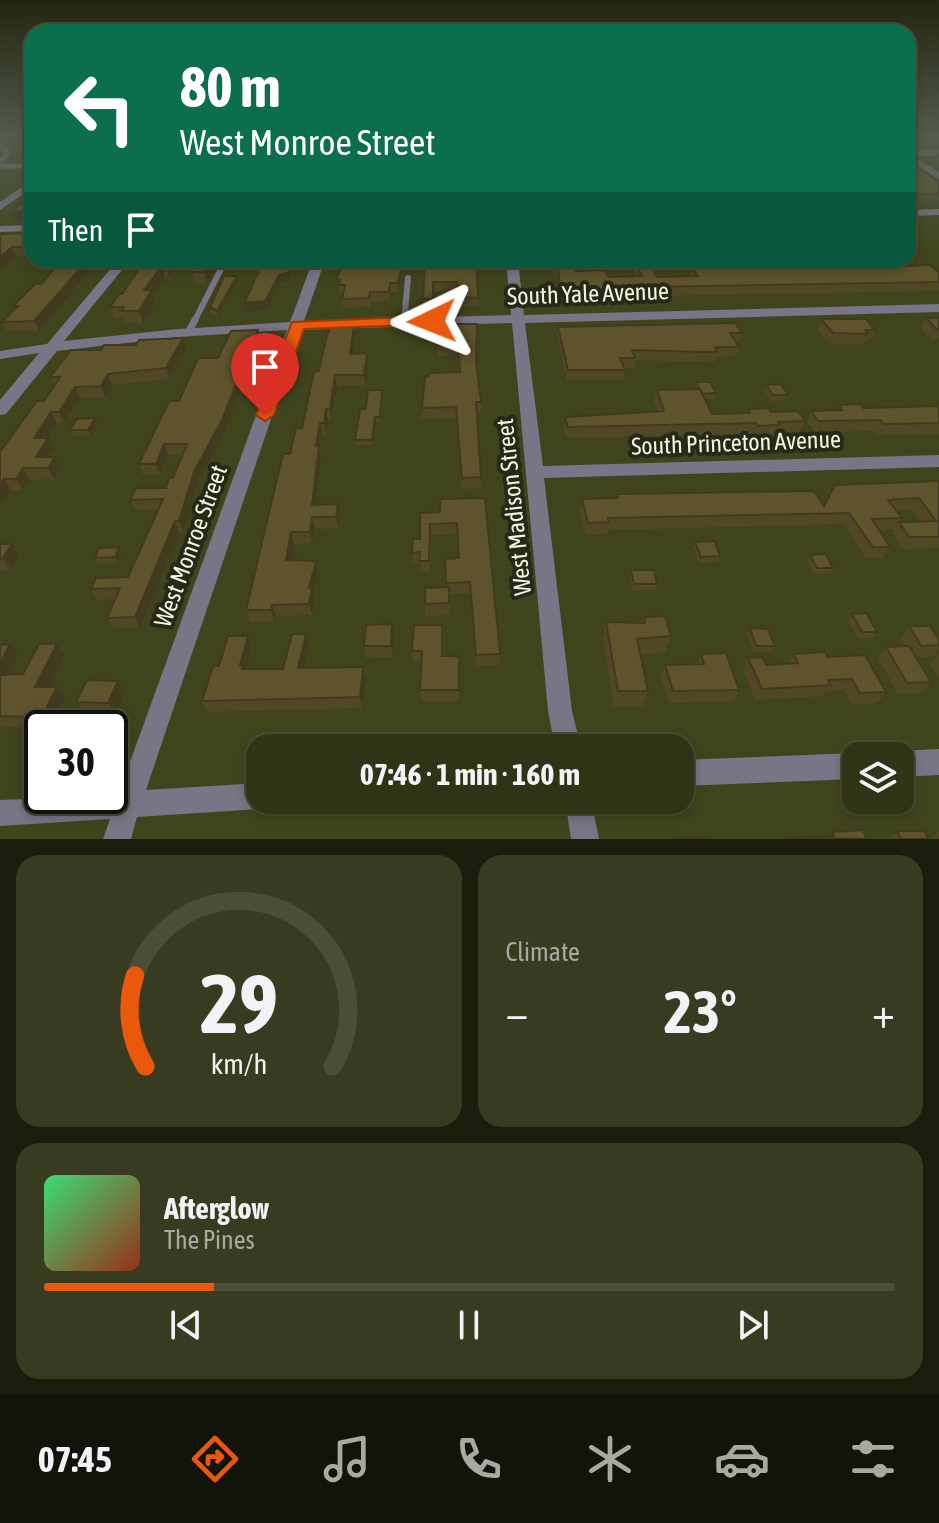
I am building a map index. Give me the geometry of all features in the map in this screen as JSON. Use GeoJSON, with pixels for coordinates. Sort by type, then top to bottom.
{"type":"FeatureCollection","features":[{"type":"Feature","properties":{"kind":"street"},"geometry":{"type":"LineString","coordinates":[[0,207],[24,189]]}},
{"type":"Feature","properties":{"kind":"street"},"geometry":{"type":"LineString","coordinates":[[916,213],[939,212]]}},
{"type":"Feature","properties":{"kind":"street"},"geometry":{"type":"LineString","coordinates":[[0,229],[24,228]]}},
{"type":"Feature","properties":{"kind":"street"},"geometry":{"type":"LineString","coordinates":[[0,410],[117,268]]}},
{"type":"Feature","properties":{"kind":"street","name":"West Monroe Street"},"geometry":{"type":"LineString","coordinates":[[128,801],[316,268]]}},
{"type":"Feature","properties":{"kind":"street","name":"West Madison Street"},"geometry":{"type":"LineString","coordinates":[[513,268],[565,734]]}},
{"type":"Feature","properties":{"kind":"street","name":"South Yale Avenue"},"geometry":{"type":"LineString","coordinates":[[0,355],[189,331],[298,325],[939,308]]}},
{"type":"Feature","properties":{"kind":"street","name":"South Princeton Avenue"},"geometry":{"type":"LineString","coordinates":[[534,472],[939,461]]}},
{"type":"Feature","properties":{"kind":"street"},"geometry":{"type":"LineString","coordinates":[[914,763],[939,762]]}},
{"type":"Feature","properties":{"kind":"street"},"geometry":{"type":"LineString","coordinates":[[694,772],[842,767]]}},
{"type":"Feature","properties":{"kind":"street"},"geometry":{"type":"LineString","coordinates":[[128,804],[246,797]]}},
{"type":"Feature","properties":{"kind":"street"},"geometry":{"type":"LineString","coordinates":[[0,813],[24,811]]}},
{"type":"Feature","properties":{"kind":"street","name":"West Monroe Street"},"geometry":{"type":"LineString","coordinates":[[117,839],[124,814]]}},
{"type":"Feature","properties":{"kind":"street"},"geometry":{"type":"LineString","coordinates":[[581,814],[585,839]]}},
{"type":"Feature","properties":{"kind":"lane"},"geometry":{"type":"LineString","coordinates":[[189,331],[221,268]]}},
{"type":"Feature","properties":{"kind":"lane"},"geometry":{"type":"LineString","coordinates":[[404,322],[408,278]]}},
{"type":"Feature","properties":{"kind":"building"},"geometry":{"type":"Polygon","coordinates":[[[916,176],[930,176],[939,182],[939,194],[916,194],[916,176]]]}},
{"type":"Feature","properties":{"kind":"building"},"geometry":{"type":"Polygon","coordinates":[[[24,201],[24,211],[11,212],[24,201]]]}},
{"type":"Feature","properties":{"kind":"building"},"geometry":{"type":"Polygon","coordinates":[[[24,233],[24,247],[12,247],[0,257],[0,234],[24,233]]]}},
{"type":"Feature","properties":{"kind":"building"},"geometry":{"type":"Polygon","coordinates":[[[930,265],[939,272],[939,282],[644,287],[646,291],[586,290],[561,294],[558,268],[605,270],[608,277],[642,276],[638,268],[652,268],[657,277],[698,276],[692,268],[916,268],[916,266],[930,265]]]}},
{"type":"Feature","properties":{"kind":"building"},"geometry":{"type":"Polygon","coordinates":[[[55,268],[81,268],[34,321],[2,322],[35,284],[41,284],[55,268]]]}},
{"type":"Feature","properties":{"kind":"building"},"geometry":{"type":"Polygon","coordinates":[[[140,268],[160,268],[144,290],[152,290],[139,311],[121,311],[124,307],[110,307],[140,268]]]}},
{"type":"Feature","properties":{"kind":"building"},"geometry":{"type":"Polygon","coordinates":[[[193,268],[206,268],[204,272],[191,272],[193,268]]]}},
{"type":"Feature","properties":{"kind":"building"},"geometry":{"type":"Polygon","coordinates":[[[260,268],[290,268],[289,272],[279,275],[265,301],[244,303],[260,268]]]}},
{"type":"Feature","properties":{"kind":"building"},"geometry":{"type":"Polygon","coordinates":[[[341,268],[401,269],[398,283],[390,283],[389,292],[370,292],[369,298],[342,299],[345,285],[339,285],[340,280],[337,280],[341,268]]]}},
{"type":"Feature","properties":{"kind":"building"},"geometry":{"type":"Polygon","coordinates":[[[425,268],[476,268],[478,298],[458,297],[457,282],[433,282],[433,299],[423,299],[425,268]]]}},
{"type":"Feature","properties":{"kind":"building"},"geometry":{"type":"Polygon","coordinates":[[[224,276],[237,276],[217,311],[210,307],[224,276]]]}},
{"type":"Feature","properties":{"kind":"building"},"geometry":{"type":"Polygon","coordinates":[[[926,318],[939,318],[939,329],[937,330],[926,318]]]}},
{"type":"Feature","properties":{"kind":"building"},"geometry":{"type":"Polygon","coordinates":[[[821,319],[866,319],[875,330],[865,330],[868,334],[833,333],[821,319]]]}},
{"type":"Feature","properties":{"kind":"building"},"geometry":{"type":"Polygon","coordinates":[[[735,323],[742,333],[730,333],[739,347],[715,347],[717,352],[632,350],[635,358],[620,358],[625,370],[568,370],[558,327],[735,323]]]}},
{"type":"Feature","properties":{"kind":"building"},"geometry":{"type":"Polygon","coordinates":[[[452,324],[477,324],[476,361],[481,402],[476,402],[481,477],[462,478],[456,407],[422,408],[425,377],[430,373],[460,372],[458,345],[437,345],[437,333],[452,333],[452,324]]]}},
{"type":"Feature","properties":{"kind":"building"},"geometry":{"type":"Polygon","coordinates":[[[331,326],[354,326],[350,354],[367,353],[364,375],[335,375],[330,409],[326,409],[324,423],[320,423],[312,505],[338,504],[336,517],[312,517],[310,532],[291,532],[286,560],[316,561],[309,588],[312,588],[309,604],[272,605],[271,610],[246,610],[283,454],[290,454],[296,428],[302,428],[314,372],[319,371],[331,326]]]}},
{"type":"Feature","properties":{"kind":"building"},"geometry":{"type":"Polygon","coordinates":[[[258,330],[221,422],[194,472],[179,521],[175,521],[135,617],[107,618],[120,588],[91,589],[96,578],[128,577],[163,499],[130,500],[136,488],[166,488],[187,444],[164,444],[156,464],[139,464],[169,401],[179,401],[198,358],[218,358],[231,331],[258,330]]]}},
{"type":"Feature","properties":{"kind":"building"},"geometry":{"type":"Polygon","coordinates":[[[183,338],[166,368],[108,374],[101,386],[75,387],[59,412],[51,412],[34,438],[48,438],[36,457],[55,457],[48,468],[23,468],[16,479],[4,479],[0,484],[0,452],[37,401],[44,401],[60,377],[50,377],[71,350],[101,350],[104,345],[136,345],[139,340],[183,338]]]}},
{"type":"Feature","properties":{"kind":"building"},"geometry":{"type":"Polygon","coordinates":[[[696,382],[710,382],[716,393],[702,394],[696,382]]]}},
{"type":"Feature","properties":{"kind":"building"},"geometry":{"type":"Polygon","coordinates":[[[781,384],[788,395],[773,395],[766,385],[781,384]]]}},
{"type":"Feature","properties":{"kind":"building"},"geometry":{"type":"Polygon","coordinates":[[[700,389],[712,414],[750,413],[748,409],[769,408],[771,412],[798,411],[805,421],[758,426],[756,423],[568,427],[565,417],[664,411],[657,390],[700,389]]]}},
{"type":"Feature","properties":{"kind":"building"},"geometry":{"type":"Polygon","coordinates":[[[368,390],[382,390],[380,417],[375,417],[372,440],[355,440],[360,409],[366,409],[368,390]]]}},
{"type":"Feature","properties":{"kind":"building"},"geometry":{"type":"Polygon","coordinates":[[[860,404],[863,408],[939,406],[939,423],[818,421],[811,411],[842,410],[838,405],[860,404]]]}},
{"type":"Feature","properties":{"kind":"building"},"geometry":{"type":"Polygon","coordinates":[[[95,418],[88,430],[70,430],[77,419],[95,418]]]}},
{"type":"Feature","properties":{"kind":"building"},"geometry":{"type":"Polygon","coordinates":[[[939,481],[939,537],[909,537],[899,522],[936,521],[919,498],[888,500],[902,518],[872,519],[890,547],[873,547],[849,513],[608,518],[609,522],[588,523],[582,499],[618,498],[617,494],[814,491],[824,506],[835,485],[939,481]]]}},
{"type":"Feature","properties":{"kind":"building"},"geometry":{"type":"Polygon","coordinates":[[[485,498],[500,654],[476,655],[470,582],[446,583],[445,559],[459,558],[457,523],[430,524],[429,561],[419,561],[420,552],[412,553],[413,539],[420,539],[420,513],[440,512],[440,499],[485,498]]]}},
{"type":"Feature","properties":{"kind":"building"},"geometry":{"type":"Polygon","coordinates":[[[714,541],[720,556],[701,557],[695,542],[714,541]]]}},
{"type":"Feature","properties":{"kind":"building"},"geometry":{"type":"Polygon","coordinates":[[[0,544],[12,544],[0,559],[0,544]]]}},
{"type":"Feature","properties":{"kind":"building"},"geometry":{"type":"Polygon","coordinates":[[[119,547],[115,557],[95,558],[99,548],[119,547]]]}},
{"type":"Feature","properties":{"kind":"building"},"geometry":{"type":"Polygon","coordinates":[[[826,554],[833,568],[817,568],[810,555],[826,554]]]}},
{"type":"Feature","properties":{"kind":"building"},"geometry":{"type":"Polygon","coordinates":[[[631,570],[654,570],[657,584],[634,584],[631,570]]]}},
{"type":"Feature","properties":{"kind":"building"},"geometry":{"type":"Polygon","coordinates":[[[449,587],[449,603],[425,604],[425,588],[449,587]]]}},
{"type":"Feature","properties":{"kind":"building"},"geometry":{"type":"Polygon","coordinates":[[[866,613],[877,632],[862,632],[852,614],[866,613]]]}},
{"type":"Feature","properties":{"kind":"building"},"geometry":{"type":"Polygon","coordinates":[[[665,616],[671,636],[637,639],[648,691],[618,691],[606,622],[645,623],[644,617],[665,616]]]}},
{"type":"Feature","properties":{"kind":"building"},"geometry":{"type":"Polygon","coordinates":[[[392,624],[391,646],[364,646],[366,625],[392,624]]]}},
{"type":"Feature","properties":{"kind":"building"},"geometry":{"type":"Polygon","coordinates":[[[414,625],[442,625],[442,656],[459,656],[459,690],[420,690],[422,651],[412,651],[414,625]]]}},
{"type":"Feature","properties":{"kind":"building"},"geometry":{"type":"Polygon","coordinates":[[[909,626],[930,626],[939,645],[921,646],[909,626]]]}},
{"type":"Feature","properties":{"kind":"building"},"geometry":{"type":"Polygon","coordinates":[[[750,628],[768,629],[775,646],[756,646],[750,628]]]}},
{"type":"Feature","properties":{"kind":"building"},"geometry":{"type":"Polygon","coordinates":[[[292,634],[306,634],[298,668],[363,667],[360,697],[202,701],[213,666],[219,666],[228,636],[248,636],[240,665],[243,665],[242,669],[283,669],[292,634]]]}},
{"type":"Feature","properties":{"kind":"building"},"geometry":{"type":"Polygon","coordinates":[[[10,644],[0,663],[0,645],[10,644]]]}},
{"type":"Feature","properties":{"kind":"building"},"geometry":{"type":"Polygon","coordinates":[[[39,644],[57,644],[35,687],[57,687],[46,710],[24,710],[24,717],[0,716],[0,675],[23,674],[39,644]]]}},
{"type":"Feature","properties":{"kind":"building"},"geometry":{"type":"Polygon","coordinates":[[[909,646],[931,682],[907,683],[886,647],[909,646]]]}},
{"type":"Feature","properties":{"kind":"building"},"geometry":{"type":"Polygon","coordinates":[[[825,652],[827,657],[865,655],[886,692],[860,693],[852,679],[828,680],[831,685],[762,689],[748,658],[762,657],[766,665],[798,663],[794,654],[825,652]]]}},
{"type":"Feature","properties":{"kind":"building"},"geometry":{"type":"Polygon","coordinates":[[[726,653],[739,690],[673,691],[665,665],[704,664],[701,654],[726,653]]]}},
{"type":"Feature","properties":{"kind":"building"},"geometry":{"type":"Polygon","coordinates":[[[87,680],[118,681],[108,703],[76,702],[87,680]]]}},
{"type":"Feature","properties":{"kind":"building"},"geometry":{"type":"Polygon","coordinates":[[[863,830],[867,839],[786,838],[834,836],[832,832],[863,830]]]}},
{"type":"Feature","properties":{"kind":"building"},"geometry":{"type":"Polygon","coordinates":[[[897,831],[925,831],[928,839],[901,839],[897,831]]]}},
{"type":"Feature","properties":{"kind":"route"},"geometry":{"type":"LineString","coordinates":[[265,415],[298,325],[432,321]]}}]}
